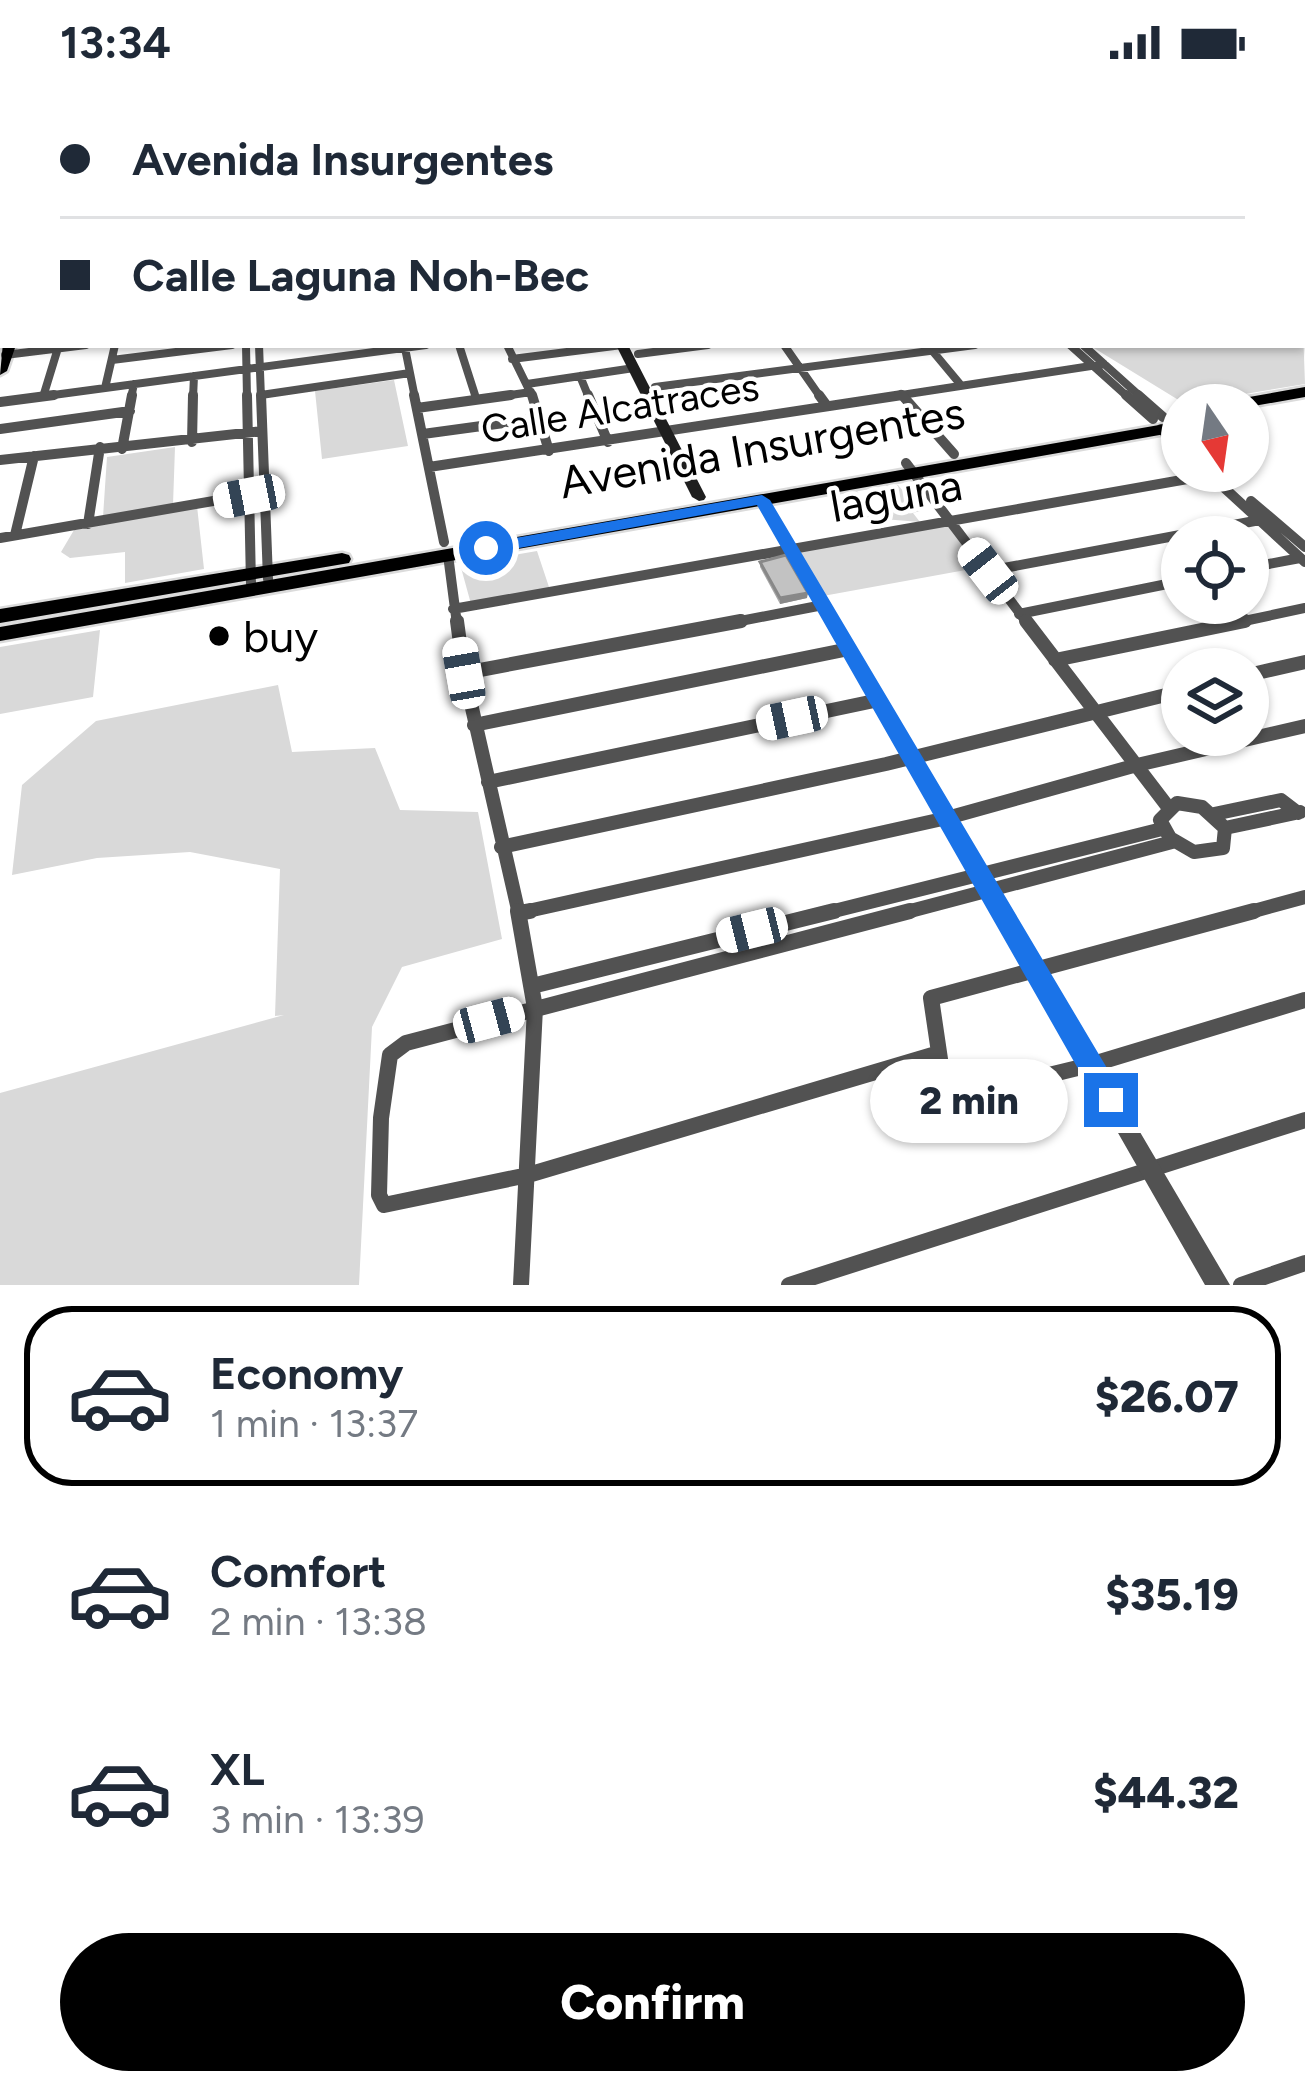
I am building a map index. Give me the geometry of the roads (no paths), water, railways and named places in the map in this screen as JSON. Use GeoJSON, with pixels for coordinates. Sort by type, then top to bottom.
{"type":"FeatureCollection","features":[{"type":"Feature","properties":{"kind":"main road"},"geometry":{"type":"LineString","coordinates":[[635,356],[655,387],[672,432]]}},
{"type":"Feature","properties":{"kind":"main road"},"geometry":{"type":"LineString","coordinates":[[635,356],[705,496]]}},
{"type":"Feature","properties":{"kind":"main road"},"geometry":{"type":"LineString","coordinates":[[1269,402],[1305,392]]}},
{"type":"Feature","properties":{"kind":"main road"},"geometry":{"type":"LineString","coordinates":[[1269,407],[1305,404]]}},
{"type":"Feature","properties":{"kind":"main road","name":"Avenida Insurgentes"},"geometry":{"type":"LineString","coordinates":[[0,616],[762,500],[954,454],[1161,425]]}},
{"type":"Feature","properties":{"kind":"main road","name":"Avenida Insurgentes"},"geometry":{"type":"LineString","coordinates":[[598,522],[705,496],[1161,426]]}},
{"type":"Feature","properties":{"kind":"main road","name":"Avenida Insurgentes"},"geometry":{"type":"LineString","coordinates":[[0,634],[259,580]]}},
{"type":"Feature","properties":{"kind":"street"},"geometry":{"type":"LineString","coordinates":[[3,349],[65,348]]}},
{"type":"Feature","properties":{"kind":"street"},"geometry":{"type":"LineString","coordinates":[[106,388],[114,348]]}},
{"type":"Feature","properties":{"kind":"street"},"geometry":{"type":"LineString","coordinates":[[112,360],[208,348]]}},
{"type":"Feature","properties":{"kind":"street"},"geometry":{"type":"LineString","coordinates":[[246,348],[249,496],[259,580]]}},
{"type":"Feature","properties":{"kind":"street"},"geometry":{"type":"LineString","coordinates":[[259,348],[265,492],[259,580]]}},
{"type":"Feature","properties":{"kind":"street"},"geometry":{"type":"LineString","coordinates":[[313,348],[313,361]]}},
{"type":"Feature","properties":{"kind":"street"},"geometry":{"type":"LineString","coordinates":[[0,402],[313,361],[372,348],[405,348],[446,549],[474,725],[519,913],[535,1008],[521,1285]]}},
{"type":"Feature","properties":{"kind":"street"},"geometry":{"type":"LineString","coordinates":[[460,348],[476,398]]}},
{"type":"Feature","properties":{"kind":"street"},"geometry":{"type":"LineString","coordinates":[[508,348],[529,388],[549,452]]}},
{"type":"Feature","properties":{"kind":"street"},"geometry":{"type":"LineString","coordinates":[[512,359],[598,348]]}},
{"type":"Feature","properties":{"kind":"street"},"geometry":{"type":"LineString","coordinates":[[416,408],[529,388],[635,356],[688,348]]}},
{"type":"Feature","properties":{"kind":"street"},"geometry":{"type":"LineString","coordinates":[[786,348],[827,406]]}},
{"type":"Feature","properties":{"kind":"street"},"geometry":{"type":"LineString","coordinates":[[655,387],[930,348],[960,384]]}},
{"type":"Feature","properties":{"kind":"street"},"geometry":{"type":"LineString","coordinates":[[1074,348],[1161,416]]}},
{"type":"Feature","properties":{"kind":"street"},"geometry":{"type":"LineString","coordinates":[[1085,348],[1099,365]]}},
{"type":"Feature","properties":{"kind":"street"},"geometry":{"type":"LineString","coordinates":[[43,397],[58,349]]}},
{"type":"Feature","properties":{"kind":"street","name":"Calle Alcatraces"},"geometry":{"type":"LineString","coordinates":[[429,467],[1099,365]]}},
{"type":"Feature","properties":{"kind":"street"},"geometry":{"type":"LineString","coordinates":[[261,395],[410,373]]}},
{"type":"Feature","properties":{"kind":"street"},"geometry":{"type":"LineString","coordinates":[[192,442],[194,376]]}},
{"type":"Feature","properties":{"kind":"street"},"geometry":{"type":"LineString","coordinates":[[580,376],[608,442]]}},
{"type":"Feature","properties":{"kind":"street"},"geometry":{"type":"LineString","coordinates":[[122,449],[134,384]]}},
{"type":"Feature","properties":{"kind":"street"},"geometry":{"type":"LineString","coordinates":[[902,394],[954,454]]}},
{"type":"Feature","properties":{"kind":"street"},"geometry":{"type":"LineString","coordinates":[[0,429],[130,411]]}},
{"type":"Feature","properties":{"kind":"street"},"geometry":{"type":"LineString","coordinates":[[423,434],[540,418]]}},
{"type":"Feature","properties":{"kind":"street"},"geometry":{"type":"LineString","coordinates":[[0,460],[262,431]]}},
{"type":"Feature","properties":{"kind":"street"},"geometry":{"type":"LineString","coordinates":[[88,524],[100,447]]}},
{"type":"Feature","properties":{"kind":"street"},"geometry":{"type":"LineString","coordinates":[[15,536],[34,456]]}},
{"type":"Feature","properties":{"kind":"street"},"geometry":{"type":"LineString","coordinates":[[910,468],[1168,807]]}},
{"type":"Feature","properties":{"kind":"street","name":"laguna"},"geometry":{"type":"LineString","coordinates":[[453,610],[1161,481]]}},
{"type":"Feature","properties":{"kind":"street"},"geometry":{"type":"LineString","coordinates":[[0,538],[265,492]]}},
{"type":"Feature","properties":{"kind":"street"},"geometry":{"type":"LineString","coordinates":[[1231,492],[1256,516]]}},
{"type":"Feature","properties":{"kind":"street"},"geometry":{"type":"LineString","coordinates":[[1233,492],[1304,556]]}},
{"type":"Feature","properties":{"kind":"street"},"geometry":{"type":"LineString","coordinates":[[762,500],[1218,1285]]}},
{"type":"Feature","properties":{"kind":"street"},"geometry":{"type":"LineString","coordinates":[[1269,527],[1304,556]]}},
{"type":"Feature","properties":{"kind":"street"},"geometry":{"type":"LineString","coordinates":[[988,571],[1161,539]]}},
{"type":"Feature","properties":{"kind":"street"},"geometry":{"type":"LineString","coordinates":[[1269,564],[1304,556]]}},
{"type":"Feature","properties":{"kind":"street"},"geometry":{"type":"LineString","coordinates":[[1019,614],[1161,585]]}},
{"type":"Feature","properties":{"kind":"street"},"geometry":{"type":"LineString","coordinates":[[464,673],[824,605]]}},
{"type":"Feature","properties":{"kind":"street"},"geometry":{"type":"LineString","coordinates":[[1055,660],[1305,608]]}},
{"type":"Feature","properties":{"kind":"street"},"geometry":{"type":"LineString","coordinates":[[474,725],[849,649]]}},
{"type":"Feature","properties":{"kind":"street"},"geometry":{"type":"LineString","coordinates":[[1269,670],[1305,662]]}},
{"type":"Feature","properties":{"kind":"street"},"geometry":{"type":"LineString","coordinates":[[501,848],[1161,696]]}},
{"type":"Feature","properties":{"kind":"street"},"geometry":{"type":"LineString","coordinates":[[488,782],[879,700]]}},
{"type":"Feature","properties":{"kind":"street"},"geometry":{"type":"LineString","coordinates":[[519,913],[947,818],[1137,765],[1305,726]]}},
{"type":"Feature","properties":{"kind":"street"},"geometry":{"type":"LineString","coordinates":[[1214,814],[1281,800],[1301,812]]}},
{"type":"Feature","properties":{"kind":"street"},"geometry":{"type":"LineString","coordinates":[[532,986],[903,892],[984,882],[1167,835],[1200,854],[1214,853],[1223,848],[1225,828],[1214,814],[1190,803],[1162,812],[1167,835]]}},
{"type":"Feature","properties":{"kind":"street"},"geometry":{"type":"LineString","coordinates":[[1225,828],[1301,812]]}},
{"type":"Feature","properties":{"kind":"street"},"geometry":{"type":"LineString","coordinates":[[936,1054],[528,1175],[384,1205],[379,1195],[381,1118],[390,1055],[406,1042],[913,911],[984,882]]}},
{"type":"Feature","properties":{"kind":"street"},"geometry":{"type":"LineString","coordinates":[[903,892],[913,911]]}},
{"type":"Feature","properties":{"kind":"street"},"geometry":{"type":"LineString","coordinates":[[1305,897],[931,998],[946,1100],[1090,1065],[1305,1000]]}},
{"type":"Feature","properties":{"kind":"street"},"geometry":{"type":"LineString","coordinates":[[789,1285],[1305,1120]]}},
{"type":"Feature","properties":{"kind":"street"},"geometry":{"type":"LineString","coordinates":[[1241,1285],[1305,1263]]}},
{"type":"Feature","properties":{"kind":"place","name":"buy"},"geometry":{"type":"Point","coordinates":[219,636]}}]}
